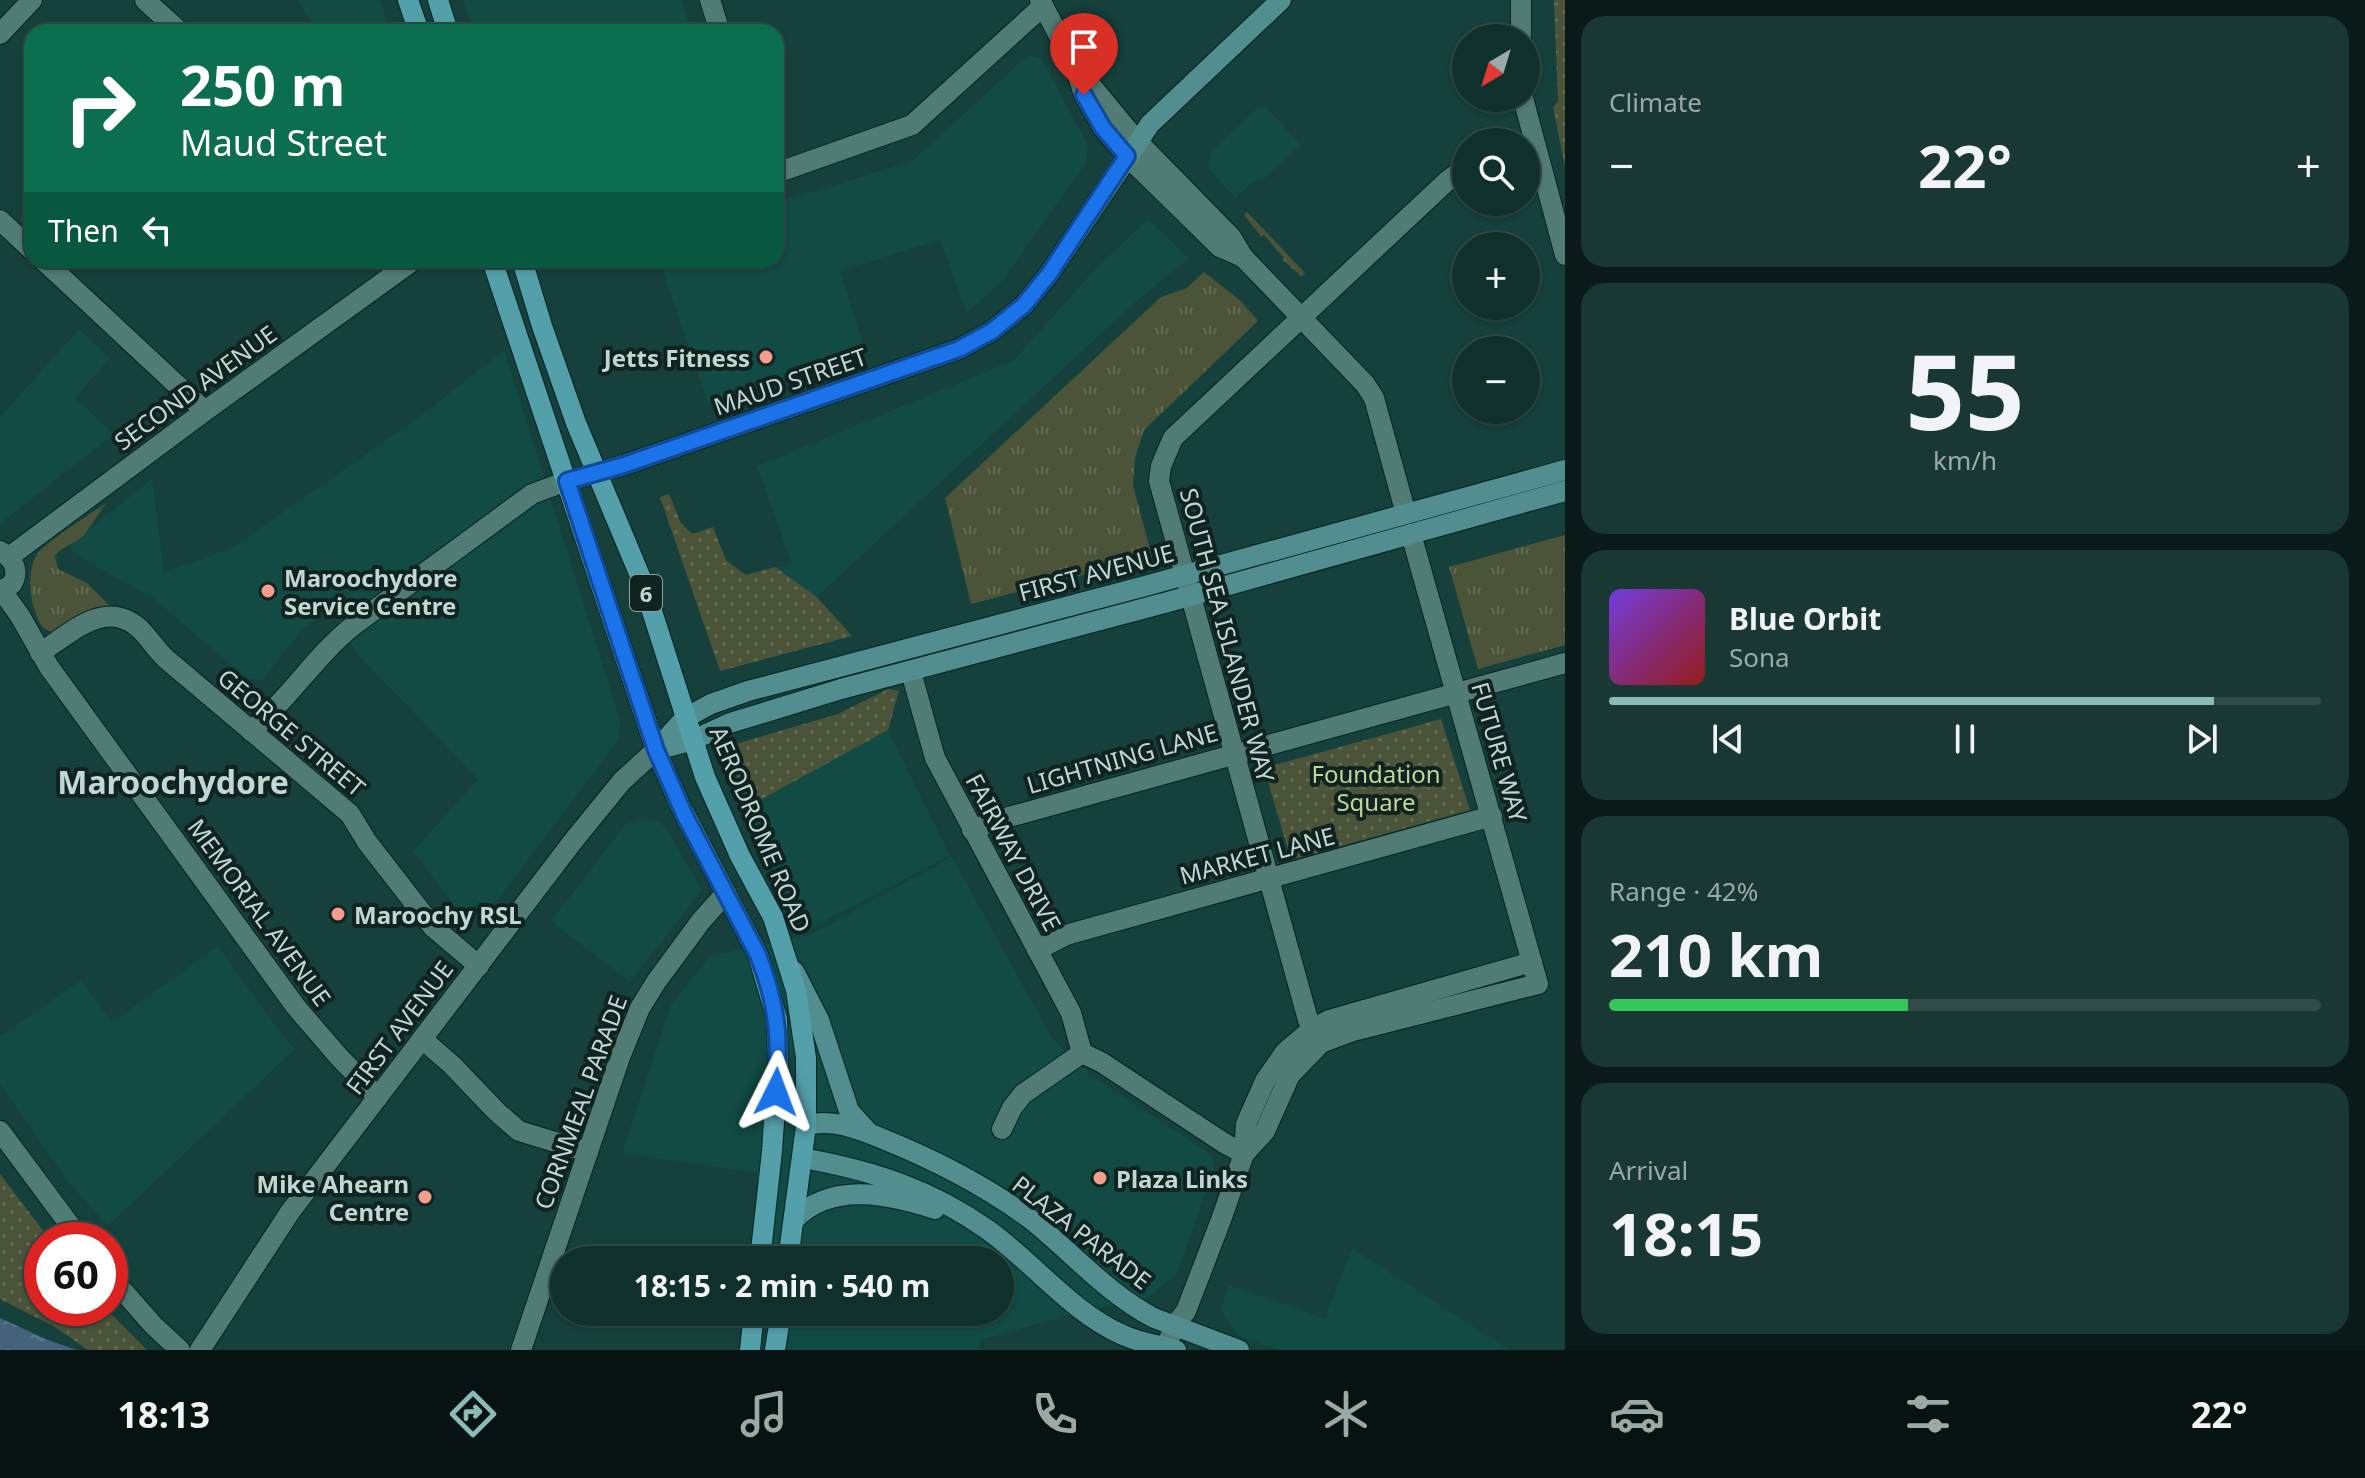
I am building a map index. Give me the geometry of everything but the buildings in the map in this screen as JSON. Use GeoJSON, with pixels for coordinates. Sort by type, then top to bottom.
{"type":"FeatureCollection","features":[{"type":"Feature","properties":{"kind":"main road"},"geometry":{"type":"LineString","coordinates":[[408,0],[416,24]]}},
{"type":"Feature","properties":{"kind":"main road"},"geometry":{"type":"LineString","coordinates":[[438,0],[446,24]]}},
{"type":"Feature","properties":{"kind":"main road","name":"MAUD STREET"},"geometry":{"type":"LineString","coordinates":[[567,481],[624,465],[959,349],[992,331],[1024,305],[1049,274],[1132,148],[1157,116],[1260,9],[1281,0]]}},
{"type":"Feature","properties":{"kind":"main road","name":"6"},"geometry":{"type":"LineString","coordinates":[[495,268],[656,750],[674,792],[758,955],[777,1019],[778,1063],[762,1246]]}},
{"type":"Feature","properties":{"kind":"main road","name":"AERODROME ROAD"},"geometry":{"type":"LineString","coordinates":[[525,268],[561,384],[643,583],[710,789],[740,856],[773,917],[788,960],[804,1041],[806,1126],[802,1158]]}},
{"type":"Feature","properties":{"kind":"main road","name":"FIRST AVENUE"},"geometry":{"type":"LineString","coordinates":[[656,750],[685,718],[711,704],[748,691],[1565,470]]}},
{"type":"Feature","properties":{"kind":"main road","name":"FIRST AVENUE"},"geometry":{"type":"LineString","coordinates":[[656,750],[693,740],[730,723],[841,689],[1565,491]]}},
{"type":"Feature","properties":{"kind":"main road"},"geometry":{"type":"LineString","coordinates":[[788,960],[819,1020],[849,1111],[861,1127],[874,1135]]}},
{"type":"Feature","properties":{"kind":"main road","name":"PLAZA PARADE"},"geometry":{"type":"LineString","coordinates":[[806,1126],[834,1124],[874,1135],[932,1159],[1031,1220],[1105,1285],[1146,1314],[1182,1322],[1239,1350]]}},
{"type":"Feature","properties":{"kind":"main road"},"geometry":{"type":"LineString","coordinates":[[772,1151],[806,1126]]}},
{"type":"Feature","properties":{"kind":"main road"},"geometry":{"type":"LineString","coordinates":[[772,1151],[898,1181],[938,1199],[977,1222],[1077,1305],[1111,1329],[1131,1339],[1172,1349]]}},
{"type":"Feature","properties":{"kind":"main road","name":"6"},"geometry":{"type":"LineString","coordinates":[[790,1246],[802,1158]]}},
{"type":"Feature","properties":{"kind":"main road"},"geometry":{"type":"LineString","coordinates":[[794,1220],[822,1199],[853,1194],[900,1199],[977,1222]]}},
{"type":"Feature","properties":{"kind":"main road"},"geometry":{"type":"LineString","coordinates":[[750,1350],[753,1326]]}},
{"type":"Feature","properties":{"kind":"main road"},"geometry":{"type":"LineString","coordinates":[[775,1350],[779,1326]]}},
{"type":"Feature","properties":{"kind":"street"},"geometry":{"type":"LineString","coordinates":[[0,34],[32,0]]}},
{"type":"Feature","properties":{"kind":"street"},"geometry":{"type":"LineString","coordinates":[[145,0],[171,24]]}},
{"type":"Feature","properties":{"kind":"street"},"geometry":{"type":"LineString","coordinates":[[710,0],[718,24]]}},
{"type":"Feature","properties":{"kind":"street"},"geometry":{"type":"LineString","coordinates":[[1521,0],[1521,24]]}},
{"type":"Feature","properties":{"kind":"street"},"geometry":{"type":"LineString","coordinates":[[784,170],[912,125],[1042,3],[1075,66],[1132,148],[1231,237],[1243,257],[1365,384],[1374,398],[1406,514]]}},
{"type":"Feature","properties":{"kind":"street"},"geometry":{"type":"LineString","coordinates":[[1540,176],[1565,255]]}},
{"type":"Feature","properties":{"kind":"street","name":"SOUTH SEA ISLANDER WAY"},"geometry":{"type":"LineString","coordinates":[[1316,1036],[1233,755],[1184,575],[1159,481],[1161,466],[1173,438],[1452,177]]}},
{"type":"Feature","properties":{"kind":"street"},"geometry":{"type":"LineString","coordinates":[[0,220],[24,242]]}},
{"type":"Feature","properties":{"kind":"street"},"geometry":{"type":"LineString","coordinates":[[52,268],[205,411]]}},
{"type":"Feature","properties":{"kind":"street","name":"SECOND AVENUE"},"geometry":{"type":"LineString","coordinates":[[5,554],[403,268]]}},
{"type":"Feature","properties":{"kind":"street","name":"MAUD STREET"},"geometry":{"type":"LineString","coordinates":[[251,731],[269,716],[335,640],[532,494],[567,481]]}},
{"type":"Feature","properties":{"kind":"street","name":"FUTURE WAY"},"geometry":{"type":"LineString","coordinates":[[1316,1036],[1353,1031],[1538,984],[1411,534]]}},
{"type":"Feature","properties":{"kind":"street"},"geometry":{"type":"LineString","coordinates":[[1,592],[15,579],[13,563],[5,554]]}},
{"type":"Feature","properties":{"kind":"street","name":"MEMORIAL AVENUE"},"geometry":{"type":"LineString","coordinates":[[1,592],[128,778],[296,1007],[378,1097]]}},
{"type":"Feature","properties":{"kind":"street","name":"GEORGE STREET"},"geometry":{"type":"LineString","coordinates":[[40,653],[91,619],[114,616],[137,627],[165,658],[350,814],[367,842],[433,927],[479,966]]}},
{"type":"Feature","properties":{"kind":"street","name":"LIGHTNING LANE"},"geometry":{"type":"LineString","coordinates":[[972,830],[998,820],[1565,663]]}},
{"type":"Feature","properties":{"kind":"street","name":"FAIRWAY DRIVE"},"geometry":{"type":"LineString","coordinates":[[911,672],[935,758],[1071,1013],[1082,1053]]}},
{"type":"Feature","properties":{"kind":"street","name":"FIRST AVENUE"},"geometry":{"type":"LineString","coordinates":[[200,1350],[290,1212],[614,790],[656,750]]}},
{"type":"Feature","properties":{"kind":"street","name":"MARKET LANE"},"geometry":{"type":"LineString","coordinates":[[1037,950],[1066,935],[1492,816]]}},
{"type":"Feature","properties":{"kind":"street","name":"CORNMEAL PARADE"},"geometry":{"type":"LineString","coordinates":[[521,1350],[620,1057],[646,997],[701,921],[726,893]]}},
{"type":"Feature","properties":{"kind":"street"},"geometry":{"type":"LineString","coordinates":[[1172,1349],[1244,1154],[1265,1131],[1290,1075],[1329,1020],[1532,962]]}},
{"type":"Feature","properties":{"kind":"street"},"geometry":{"type":"LineString","coordinates":[[422,1039],[519,1131],[588,1152]]}},
{"type":"Feature","properties":{"kind":"street"},"geometry":{"type":"LineString","coordinates":[[1002,1129],[1023,1094],[1082,1053],[1101,1062],[1244,1154]]}},
{"type":"Feature","properties":{"kind":"street"},"geometry":{"type":"LineString","coordinates":[[0,1131],[68,1222]]}},
{"type":"Feature","properties":{"kind":"street"},"geometry":{"type":"LineString","coordinates":[[128,1297],[180,1350]]}},
{"type":"Feature","properties":{"kind":"shaded area"},"geometry":{"type":"Polygon","coordinates":[[[297,0],[380,0],[388,24],[313,24],[297,0]]]}},
{"type":"Feature","properties":{"kind":"shaded area"},"geometry":{"type":"Polygon","coordinates":[[[463,0],[681,0],[688,24],[470,24],[463,0]]]}},
{"type":"Feature","properties":{"kind":"shaded area"},"geometry":{"type":"Polygon","coordinates":[[[1028,55],[1041,58],[1088,145],[1086,163],[1003,280],[967,313],[940,240],[840,271],[866,353],[708,404],[662,268],[784,268],[784,201],[912,161],[1028,55]]]}},
{"type":"Feature","properties":{"kind":"shaded area"},"geometry":{"type":"Polygon","coordinates":[[[1258,107],[1266,107],[1301,145],[1265,178],[1252,183],[1235,198],[1208,168],[1210,153],[1258,107]]]}},
{"type":"Feature","properties":{"kind":"shaded area"},"geometry":{"type":"Polygon","coordinates":[[[1148,219],[1189,258],[1131,306],[817,597],[775,567],[792,565],[757,466],[1014,360],[1096,268],[1148,219]]]}},
{"type":"Feature","properties":{"kind":"shaded area"},"geometry":{"type":"Polygon","coordinates":[[[79,329],[110,358],[75,398],[114,434],[0,524],[0,417],[79,329]]]}},
{"type":"Feature","properties":{"kind":"shaded area"},"geometry":{"type":"Polygon","coordinates":[[[504,350],[621,723],[618,741],[490,910],[463,917],[413,851],[478,779],[357,654],[331,609],[302,630],[262,681],[246,678],[154,599],[79,557],[72,552],[71,546],[152,479],[164,573],[233,547],[419,417],[504,350]]]}},
{"type":"Feature","properties":{"kind":"shaded area"},"geometry":{"type":"Polygon","coordinates":[[[888,730],[950,855],[807,931],[742,810],[888,730]]]}},
{"type":"Feature","properties":{"kind":"shaded area"},"geometry":{"type":"Polygon","coordinates":[[[645,818],[658,821],[666,828],[702,890],[630,982],[551,921],[626,824],[645,818]]]}},
{"type":"Feature","properties":{"kind":"shaded area"},"geometry":{"type":"Polygon","coordinates":[[[952,857],[1052,1038],[1091,1075],[1211,1154],[1215,1165],[1177,1274],[1148,1298],[1070,1315],[981,1340],[979,1350],[782,1350],[779,1326],[1014,1326],[1014,1246],[767,1246],[756,1173],[622,1153],[671,1005],[710,956],[811,934],[952,857]]]}},
{"type":"Feature","properties":{"kind":"shaded area"},"geometry":{"type":"Polygon","coordinates":[[[218,946],[295,1049],[112,1222],[104,1222],[68,1182],[0,1084],[0,1036],[81,980],[112,1022],[218,946]]]}},
{"type":"Feature","properties":{"kind":"shaded area"},"geometry":{"type":"Polygon","coordinates":[[[1352,1248],[1510,1350],[1278,1350],[1238,1336],[1221,1311],[1228,1285],[1325,1318],[1352,1248]]]}},
{"type":"Feature","properties":{"kind":"green space"},"geometry":{"type":"Polygon","coordinates":[[[1554,0],[1565,0],[1565,167],[1553,107],[1558,101],[1554,0]]]}},
{"type":"Feature","properties":{"kind":"green space"},"geometry":{"type":"Polygon","coordinates":[[[1247,212],[1305,273],[1301,276],[1283,260],[1244,215],[1247,212]]]}},
{"type":"Feature","properties":{"kind":"green space"},"geometry":{"type":"Polygon","coordinates":[[[1204,272],[1241,301],[1258,321],[1144,430],[1135,458],[1133,485],[1152,557],[971,604],[945,498],[1161,297],[1187,288],[1204,272]]]}},
{"type":"Feature","properties":{"kind":"green space"},"geometry":{"type":"Polygon","coordinates":[[[669,494],[681,523],[692,534],[713,527],[726,560],[746,575],[775,567],[817,597],[852,636],[720,671],[660,497],[669,494]]]}},
{"type":"Feature","properties":{"kind":"green space"},"geometry":{"type":"Polygon","coordinates":[[[106,503],[82,537],[55,556],[58,569],[87,583],[112,608],[81,616],[54,632],[46,629],[39,622],[32,598],[30,583],[33,562],[40,550],[57,536],[106,503]]]}},
{"type":"Feature","properties":{"kind":"green space"},"geometry":{"type":"Polygon","coordinates":[[[1565,535],[1565,645],[1478,669],[1449,567],[1565,535]]]}},
{"type":"Feature","properties":{"kind":"green space"},"geometry":{"type":"Polygon","coordinates":[[[888,689],[899,691],[888,730],[742,810],[732,745],[838,714],[888,689]]]}},
{"type":"Feature","properties":{"kind":"green space","name":"Foundation Square"},"geometry":{"type":"Polygon","coordinates":[[[1441,719],[1470,810],[1291,860],[1264,768],[1441,719]]]}},
{"type":"Feature","properties":{"kind":"green space"},"geometry":{"type":"Polygon","coordinates":[[[0,1174],[36,1222],[24,1222],[24,1311],[0,1299],[0,1174]]]}},
{"type":"Feature","properties":{"kind":"green space"},"geometry":{"type":"Polygon","coordinates":[[[123,1326],[147,1350],[88,1350],[55,1327],[123,1326]]]}},
{"type":"Feature","properties":{"kind":"water"},"geometry":{"type":"Polygon","coordinates":[[[0,1318],[48,1340],[77,1350],[0,1350],[0,1318]]]}},
{"type":"Feature","properties":{"kind":"place","name":"Jetts Fitness"},"geometry":{"type":"Point","coordinates":[766,357]}},
{"type":"Feature","properties":{"kind":"place","name":"Maroochydore Service Centre"},"geometry":{"type":"Point","coordinates":[268,591]}},
{"type":"Feature","properties":{"kind":"place","name":"Maroochy RSL"},"geometry":{"type":"Point","coordinates":[338,914]}},
{"type":"Feature","properties":{"kind":"place","name":"Plaza Links"},"geometry":{"type":"Point","coordinates":[1100,1178]}},
{"type":"Feature","properties":{"kind":"place","name":"Mike Ahearn Centre"},"geometry":{"type":"Point","coordinates":[425,1197]}},
{"type":"Feature","properties":{"kind":"district","name":"Maroochydore"},"geometry":{"type":"Point","coordinates":[173,781]}},
{"type":"Feature","properties":{"kind":"route"},"geometry":{"type":"LineString","coordinates":[[776,1092],[777,1019],[772,995],[758,955],[698,841],[656,750],[567,481],[624,465],[959,349],[992,331],[1024,305],[1049,274],[1127,156],[1103,128],[1084,95]]}}]}
